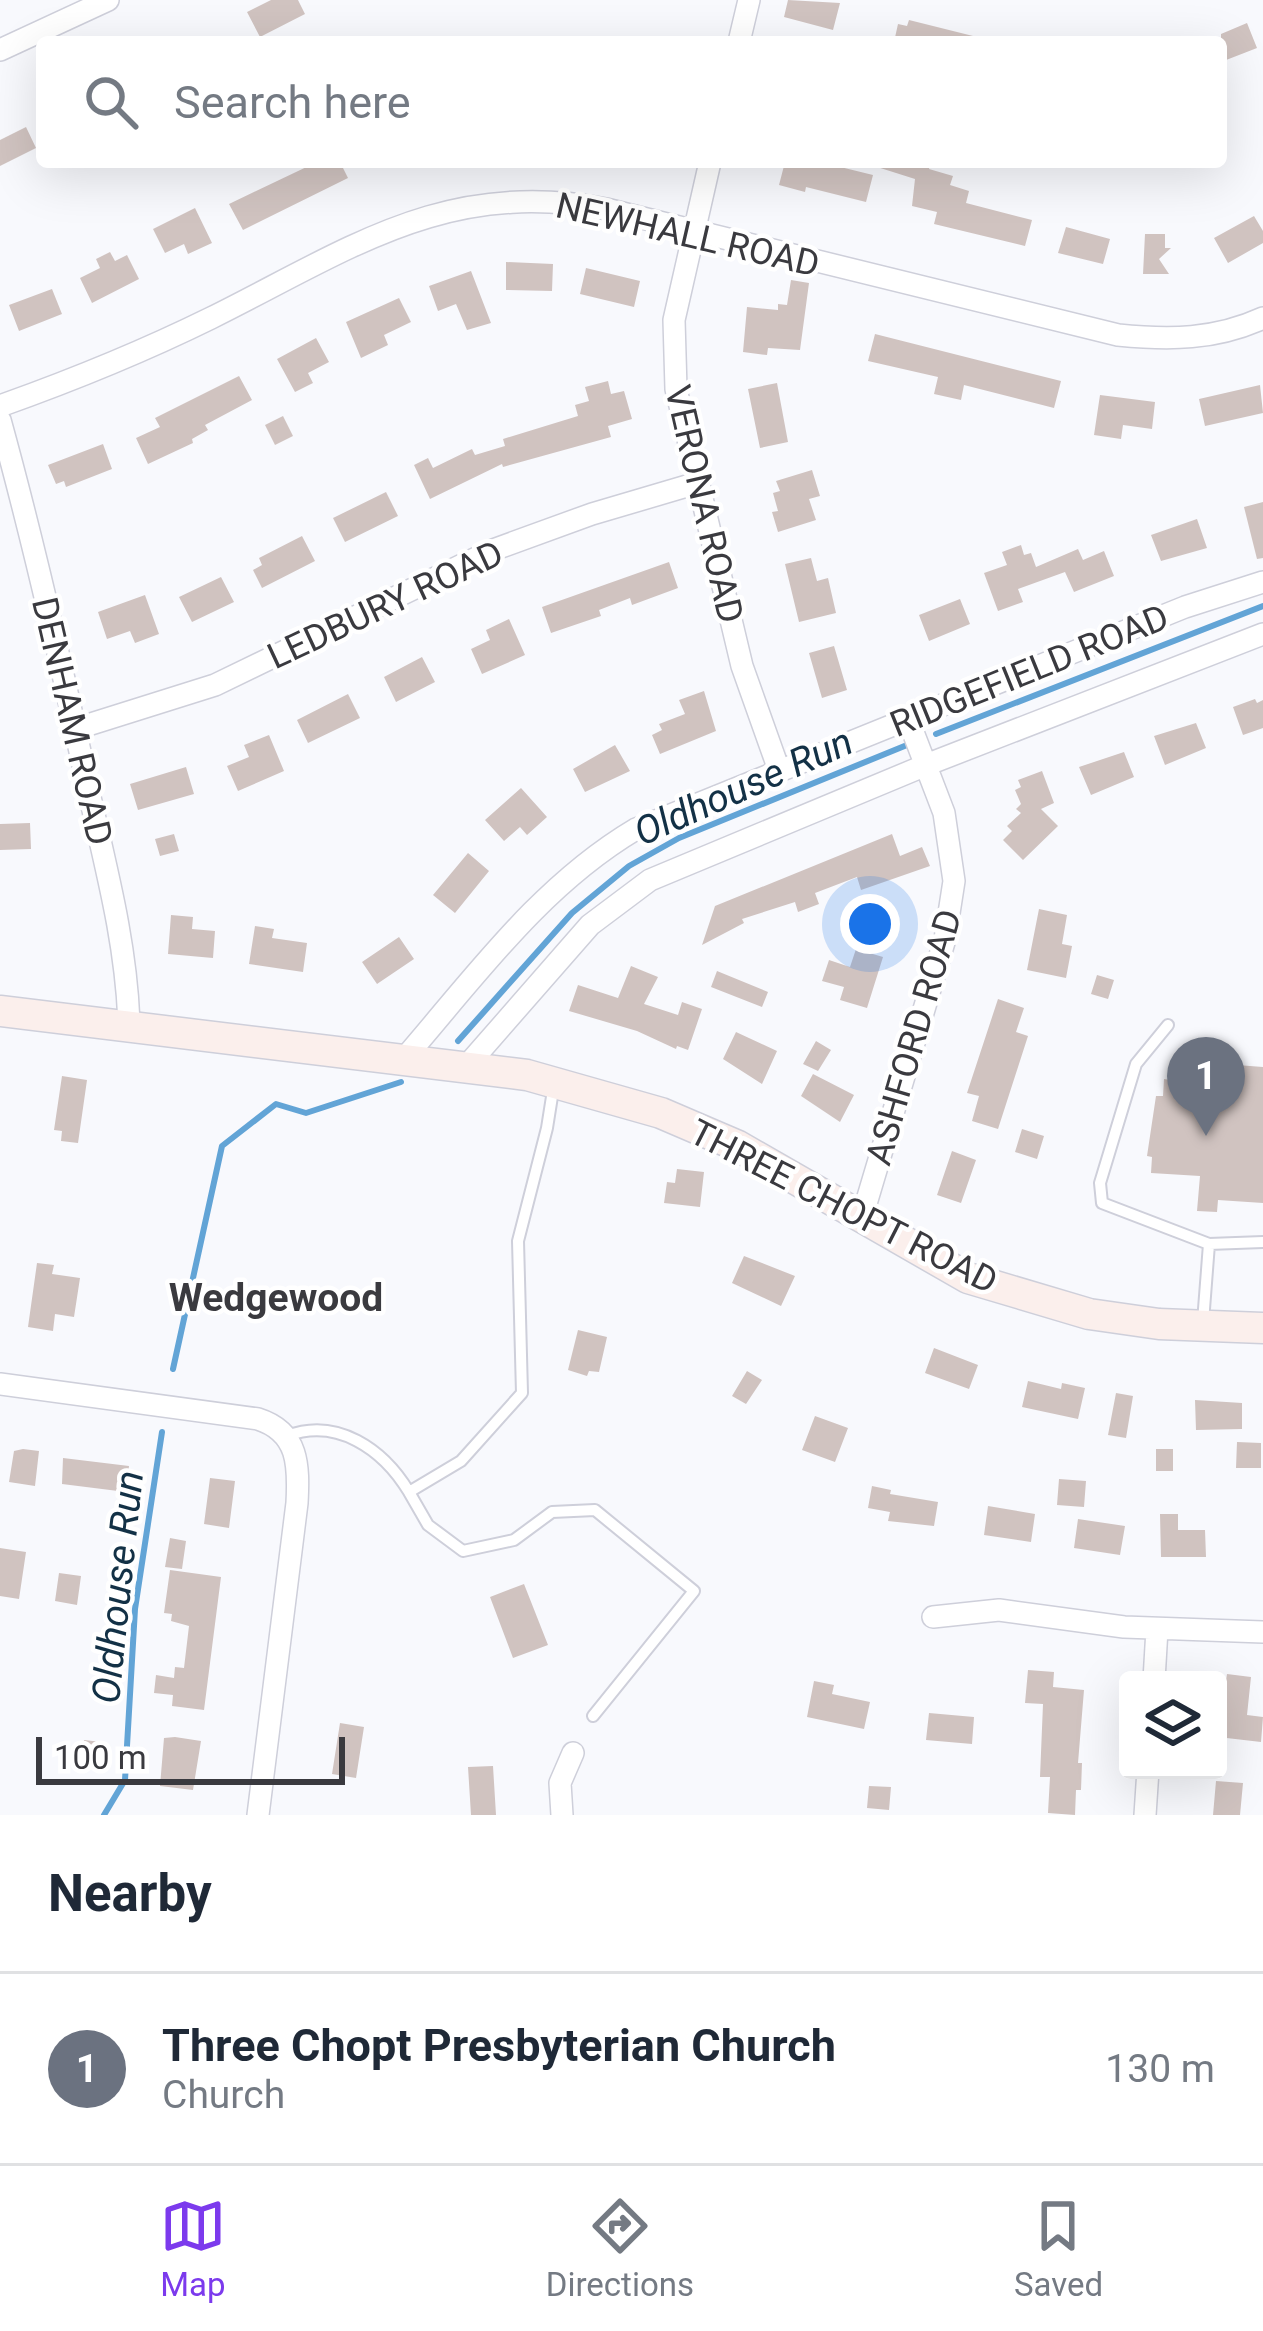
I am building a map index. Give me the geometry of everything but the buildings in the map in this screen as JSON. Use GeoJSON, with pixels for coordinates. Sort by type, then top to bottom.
{"type":"FeatureCollection","features":[{"type":"Feature","properties":{"kind":"main road","name":"THREE CHOPT ROAD"},"geometry":{"type":"LineString","coordinates":[[1,1017],[129,1026],[554,1082],[661,1113],[738,1145],[968,1278],[1038,1301],[1159,1324],[1263,1328]]}},
{"type":"Feature","properties":{"kind":"street"},"geometry":{"type":"LineString","coordinates":[[0,50],[108,0]]}},
{"type":"Feature","properties":{"kind":"street"},"geometry":{"type":"LineString","coordinates":[[741,36],[749,0]]}},
{"type":"Feature","properties":{"kind":"street","name":"VERONA ROAD"},"geometry":{"type":"LineString","coordinates":[[708,168],[674,320],[674,366],[742,666],[779,770]]}},
{"type":"Feature","properties":{"kind":"street","name":"NEWHALL ROAD"},"geometry":{"type":"LineString","coordinates":[[0,406],[126,359],[400,225],[499,200],[562,202],[1118,335],[1192,338],[1263,318]]}},
{"type":"Feature","properties":{"kind":"street","name":"DENHAM ROAD"},"geometry":{"type":"LineString","coordinates":[[0,420],[11,503],[75,729],[122,945],[129,1026]]}},
{"type":"Feature","properties":{"kind":"street","name":"LEDBURY ROAD"},"geometry":{"type":"LineString","coordinates":[[75,729],[215,685],[493,550],[697,483]]}},
{"type":"Feature","properties":{"kind":"street","name":"RIDGEFIELD ROAD"},"geometry":{"type":"LineString","coordinates":[[403,1060],[539,903],[598,852],[636,829],[1185,607],[1263,582]]}},
{"type":"Feature","properties":{"kind":"street","name":"RIDGEFIELD ROAD"},"geometry":{"type":"LineString","coordinates":[[465,1068],[590,926],[650,880],[926,765],[1263,634]]}},
{"type":"Feature","properties":{"kind":"street","name":"ASHFORD ROAD"},"geometry":{"type":"LineString","coordinates":[[862,1217],[951,914],[951,844],[908,718]]}},
{"type":"Feature","properties":{"kind":"street"},"geometry":{"type":"LineString","coordinates":[[0,1384],[258,1419],[287,1436],[298,1462],[297,1503],[258,1815]]}},
{"type":"Feature","properties":{"kind":"street"},"geometry":{"type":"LineString","coordinates":[[933,1617],[999,1610],[1157,1629],[1263,1632]]}},
{"type":"Feature","properties":{"kind":"street"},"geometry":{"type":"LineString","coordinates":[[1155,1671],[1157,1629]]}},
{"type":"Feature","properties":{"kind":"street"},"geometry":{"type":"LineString","coordinates":[[562,1815],[560,1784],[573,1753]]}},
{"type":"Feature","properties":{"kind":"street"},"geometry":{"type":"LineString","coordinates":[[1144,1815],[1147,1779]]}},
{"type":"Feature","properties":{"kind":"lane"},"geometry":{"type":"LineString","coordinates":[[1168,1025],[1136,1064],[1100,1183],[1102,1203],[1209,1244],[1263,1242]]}},
{"type":"Feature","properties":{"kind":"lane"},"geometry":{"type":"LineString","coordinates":[[409,1492],[460,1461],[522,1393],[518,1241],[554,1082]]}},
{"type":"Feature","properties":{"kind":"lane"},"geometry":{"type":"LineString","coordinates":[[1202,1325],[1209,1244]]}},
{"type":"Feature","properties":{"kind":"lane"},"geometry":{"type":"LineString","coordinates":[[287,1436],[309,1427],[360,1439],[396,1471],[428,1525],[463,1551],[514,1540],[552,1512],[595,1510],[694,1591],[593,1716]]}},
{"type":"Feature","properties":{"kind":"waterway","name":"Oldhouse Run"},"geometry":{"type":"LineString","coordinates":[[936,734],[1263,606]]}},
{"type":"Feature","properties":{"kind":"waterway","name":"Oldhouse Run"},"geometry":{"type":"LineString","coordinates":[[458,1041],[572,913],[629,866],[679,838],[907,745]]}},
{"type":"Feature","properties":{"kind":"waterway","name":"Oldhouse Run"},"geometry":{"type":"LineString","coordinates":[[173,1369],[222,1146],[276,1104],[306,1113],[401,1082]]}},
{"type":"Feature","properties":{"kind":"waterway","name":"Oldhouse Run"},"geometry":{"type":"LineString","coordinates":[[104,1815],[125,1780],[135,1609],[162,1432]]}},
{"type":"Feature","properties":{"kind":"place","name":"Three Chopt Presbyterian Church"},"geometry":{"type":"Point","coordinates":[1206,1136]}},
{"type":"Feature","properties":{"kind":"district","name":"Wedgewood"},"geometry":{"type":"Point","coordinates":[276,1297]}}]}
